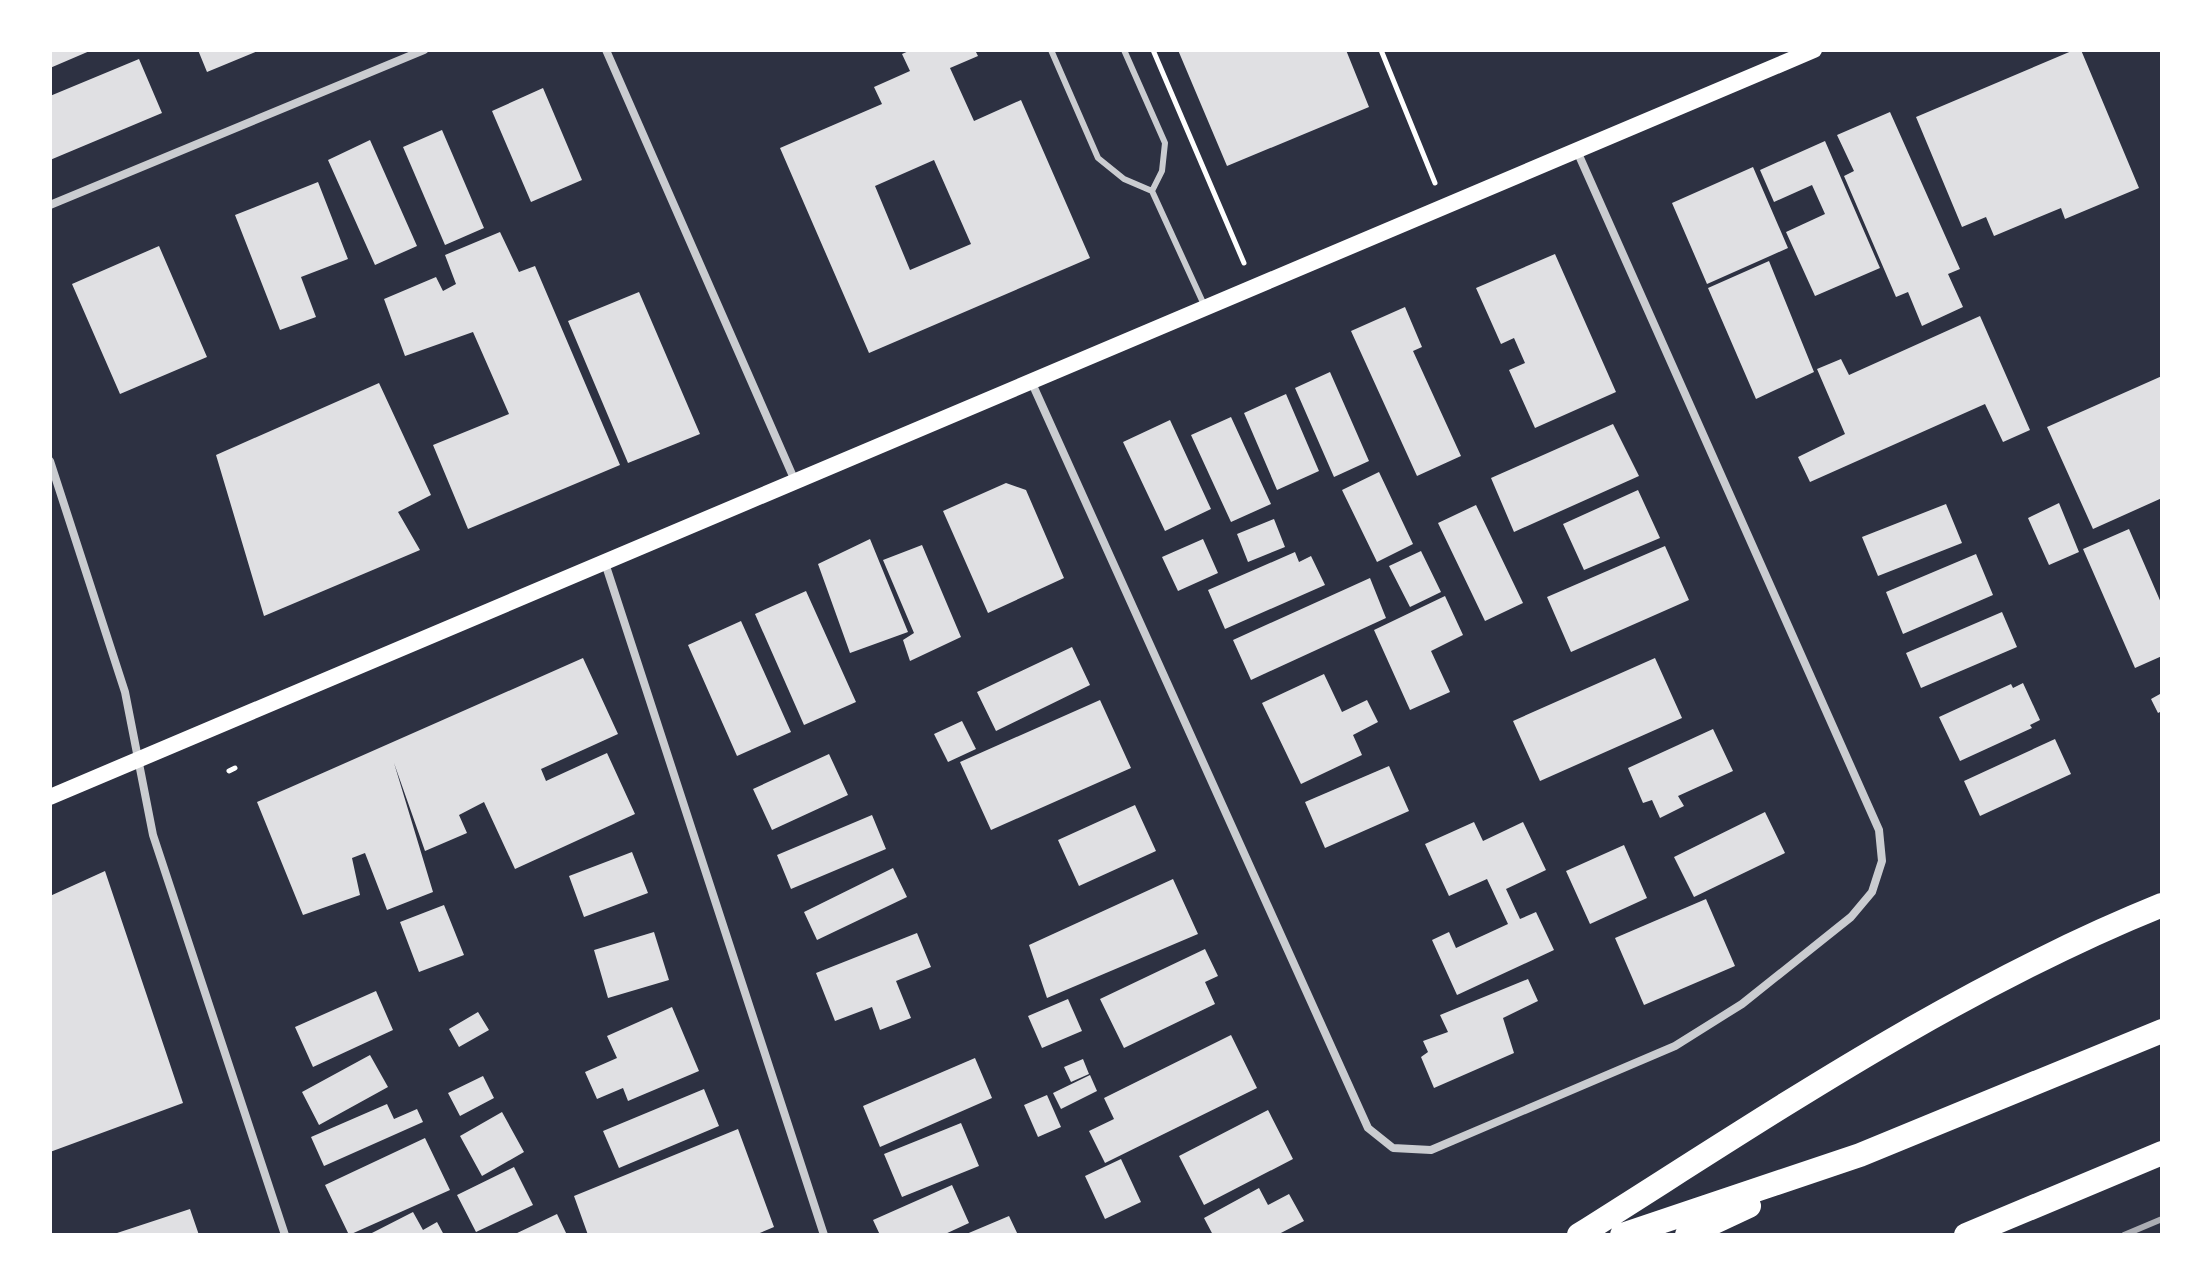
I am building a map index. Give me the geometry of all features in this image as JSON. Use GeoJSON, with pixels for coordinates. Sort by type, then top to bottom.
{"type":"FeatureCollection","features":[{"type":"Feature","properties":{"kind":"highway"},"geometry":{"type":"LineString","coordinates":[[1579,1235],[1913,1026],[2009,974],[2162,905]]}},
{"type":"Feature","properties":{"kind":"highway"},"geometry":{"type":"LineString","coordinates":[[1687,1235],[1860,1155],[2162,1031]]}},
{"type":"Feature","properties":{"kind":"highway"},"geometry":{"type":"LineString","coordinates":[[1966,1235],[2162,1153]]}},
{"type":"Feature","properties":{"kind":"highway"},"geometry":{"type":"LineString","coordinates":[[1622,1235],[1860,1155]]}},
{"type":"Feature","properties":{"kind":"main road"},"geometry":{"type":"LineString","coordinates":[[50,797],[1814,50]]}},
{"type":"Feature","properties":{"kind":"street"},"geometry":{"type":"LineString","coordinates":[[50,205],[424,50]]}},
{"type":"Feature","properties":{"kind":"street"},"geometry":{"type":"LineString","coordinates":[[606,50],[795,481]]}},
{"type":"Feature","properties":{"kind":"street"},"geometry":{"type":"LineString","coordinates":[[1031,381],[1368,1128],[1393,1148],[1431,1150],[1675,1046],[1742,1004],[1851,917],[1872,892],[1882,861],[1879,830],[1577,150]]}},
{"type":"Feature","properties":{"kind":"street"},"geometry":{"type":"LineString","coordinates":[[50,461],[125,692],[153,835],[285,1235]]}},
{"type":"Feature","properties":{"kind":"street"},"geometry":{"type":"LineString","coordinates":[[605,562],[824,1235]]}},
{"type":"Feature","properties":{"kind":"lane"},"geometry":{"type":"LineString","coordinates":[[1051,50],[1098,158],[1124,179],[1152,191],[1205,307]]}},
{"type":"Feature","properties":{"kind":"lane"},"geometry":{"type":"LineString","coordinates":[[1124,50],[1165,143],[1162,171],[1152,191]]}},
{"type":"Feature","properties":{"kind":"path"},"geometry":{"type":"LineString","coordinates":[[1153,50],[1254,286]]}},
{"type":"Feature","properties":{"kind":"path"},"geometry":{"type":"LineString","coordinates":[[1381,50],[1445,206]]}},
{"type":"Feature","properties":{"kind":"building"},"geometry":{"type":"Polygon","coordinates":[[[50,50],[92,50],[50,68],[50,50]]]}},
{"type":"Feature","properties":{"kind":"building"},"geometry":{"type":"Polygon","coordinates":[[[198,50],[260,50],[207,72],[198,50]]]}},
{"type":"Feature","properties":{"kind":"building"},"geometry":{"type":"Polygon","coordinates":[[[911,50],[975,50],[978,56],[950,68],[974,121],[1021,100],[1090,258],[869,353],[780,148],[882,104],[874,87],[910,71],[902,54],[911,50]],[[934,160],[875,186],[910,270],[971,244],[934,160]]]}},
{"type":"Feature","properties":{"kind":"building"},"geometry":{"type":"Polygon","coordinates":[[[1178,50],[1346,50],[1369,107],[1227,166],[1178,50]]]}},
{"type":"Feature","properties":{"kind":"building"},"geometry":{"type":"Polygon","coordinates":[[[2074,50],[2081,50],[2139,188],[2065,219],[2061,208],[1994,236],[1986,217],[1962,227],[1916,117],[2074,50]]]}},
{"type":"Feature","properties":{"kind":"building"},"geometry":{"type":"Polygon","coordinates":[[[139,59],[162,113],[50,160],[50,96],[139,59]]]}},
{"type":"Feature","properties":{"kind":"building"},"geometry":{"type":"Polygon","coordinates":[[[543,88],[582,180],[531,202],[492,111],[543,88]]]}},
{"type":"Feature","properties":{"kind":"building"},"geometry":{"type":"Polygon","coordinates":[[[1890,112],[1960,269],[1948,274],[1963,307],[1922,326],[1908,292],[1896,297],[1844,176],[1854,171],[1837,135],[1890,112]]]}},
{"type":"Feature","properties":{"kind":"building"},"geometry":{"type":"Polygon","coordinates":[[[442,130],[484,228],[445,245],[403,147],[442,130]]]}},
{"type":"Feature","properties":{"kind":"building"},"geometry":{"type":"Polygon","coordinates":[[[370,140],[417,246],[375,265],[328,160],[370,140]]]}},
{"type":"Feature","properties":{"kind":"building"},"geometry":{"type":"Polygon","coordinates":[[[1825,141],[1880,268],[1815,296],[1786,232],[1825,214],[1812,185],[1774,202],[1760,170],[1825,141]]]}},
{"type":"Feature","properties":{"kind":"building"},"geometry":{"type":"Polygon","coordinates":[[[1753,167],[1788,248],[1707,284],[1672,203],[1753,167]]]}},
{"type":"Feature","properties":{"kind":"building"},"geometry":{"type":"Polygon","coordinates":[[[318,182],[348,259],[301,277],[316,317],[280,330],[235,215],[318,182]]]}},
{"type":"Feature","properties":{"kind":"building"},"geometry":{"type":"Polygon","coordinates":[[[500,232],[519,272],[535,266],[620,465],[468,529],[433,445],[509,414],[473,332],[405,356],[384,299],[436,277],[443,291],[456,284],[445,255],[500,232]]]}},
{"type":"Feature","properties":{"kind":"building"},"geometry":{"type":"Polygon","coordinates":[[[159,246],[207,357],[120,394],[72,284],[159,246]]]}},
{"type":"Feature","properties":{"kind":"building"},"geometry":{"type":"Polygon","coordinates":[[[1555,254],[1616,392],[1535,428],[1509,370],[1525,363],[1514,338],[1501,344],[1476,288],[1555,254]]]}},
{"type":"Feature","properties":{"kind":"building"},"geometry":{"type":"Polygon","coordinates":[[[1769,261],[1814,372],[1756,399],[1708,288],[1769,261]]]}},
{"type":"Feature","properties":{"kind":"building"},"geometry":{"type":"Polygon","coordinates":[[[639,292],[700,434],[628,463],[568,321],[639,292]]]}},
{"type":"Feature","properties":{"kind":"building"},"geometry":{"type":"Polygon","coordinates":[[[1405,307],[1422,347],[1413,351],[1461,456],[1417,476],[1351,331],[1405,307]]]}},
{"type":"Feature","properties":{"kind":"building"},"geometry":{"type":"Polygon","coordinates":[[[1980,316],[2030,430],[2003,442],[1985,404],[1810,482],[1798,457],[1845,434],[1817,369],[1841,359],[1849,375],[1980,316]]]}},
{"type":"Feature","properties":{"kind":"building"},"geometry":{"type":"Polygon","coordinates":[[[1330,372],[1369,461],[1334,477],[1295,388],[1330,372]]]}},
{"type":"Feature","properties":{"kind":"building"},"geometry":{"type":"Polygon","coordinates":[[[2162,376],[2162,498],[2093,529],[2047,427],[2162,376]]]}},
{"type":"Feature","properties":{"kind":"building"},"geometry":{"type":"Polygon","coordinates":[[[379,383],[431,495],[398,512],[420,550],[264,616],[216,455],[379,383]]]}},
{"type":"Feature","properties":{"kind":"building"},"geometry":{"type":"Polygon","coordinates":[[[1286,394],[1319,471],[1277,490],[1244,413],[1286,394]]]}},
{"type":"Feature","properties":{"kind":"building"},"geometry":{"type":"Polygon","coordinates":[[[1231,417],[1271,504],[1231,522],[1191,435],[1231,417]]]}},
{"type":"Feature","properties":{"kind":"building"},"geometry":{"type":"Polygon","coordinates":[[[1170,420],[1211,509],[1165,531],[1123,442],[1170,420]]]}},
{"type":"Feature","properties":{"kind":"building"},"geometry":{"type":"Polygon","coordinates":[[[1613,424],[1639,476],[1514,532],[1491,478],[1613,424]]]}},
{"type":"Feature","properties":{"kind":"building"},"geometry":{"type":"Polygon","coordinates":[[[1379,472],[1413,544],[1377,562],[1342,490],[1379,472]]]}},
{"type":"Feature","properties":{"kind":"building"},"geometry":{"type":"Polygon","coordinates":[[[1006,483],[1026,490],[1064,578],[988,613],[943,511],[1006,483]]]}},
{"type":"Feature","properties":{"kind":"building"},"geometry":{"type":"Polygon","coordinates":[[[1638,490],[1660,538],[1584,570],[1563,524],[1638,490]]]}},
{"type":"Feature","properties":{"kind":"building"},"geometry":{"type":"Polygon","coordinates":[[[2059,503],[2079,552],[2049,565],[2028,518],[2059,503]]]}},
{"type":"Feature","properties":{"kind":"building"},"geometry":{"type":"Polygon","coordinates":[[[1946,504],[1962,543],[1878,576],[1862,537],[1946,504]]]}},
{"type":"Feature","properties":{"kind":"building"},"geometry":{"type":"Polygon","coordinates":[[[1476,505],[1523,603],[1485,621],[1438,523],[1476,505]]]}},
{"type":"Feature","properties":{"kind":"building"},"geometry":{"type":"Polygon","coordinates":[[[1274,519],[1285,547],[1248,562],[1237,534],[1274,519]]]}},
{"type":"Feature","properties":{"kind":"building"},"geometry":{"type":"Polygon","coordinates":[[[2129,529],[2162,605],[2162,656],[2135,668],[2083,549],[2129,529]]]}},
{"type":"Feature","properties":{"kind":"building"},"geometry":{"type":"Polygon","coordinates":[[[870,539],[908,632],[850,653],[818,564],[870,539]]]}},
{"type":"Feature","properties":{"kind":"building"},"geometry":{"type":"Polygon","coordinates":[[[1203,539],[1218,573],[1178,591],[1162,557],[1203,539]]]}},
{"type":"Feature","properties":{"kind":"building"},"geometry":{"type":"Polygon","coordinates":[[[922,545],[961,637],[910,661],[903,640],[914,633],[883,560],[922,545]]]}},
{"type":"Feature","properties":{"kind":"building"},"geometry":{"type":"Polygon","coordinates":[[[1665,546],[1689,600],[1571,652],[1547,597],[1665,546]]]}},
{"type":"Feature","properties":{"kind":"building"},"geometry":{"type":"Polygon","coordinates":[[[1421,551],[1441,592],[1410,607],[1389,566],[1421,551]]]}},
{"type":"Feature","properties":{"kind":"building"},"geometry":{"type":"Polygon","coordinates":[[[1295,552],[1299,562],[1311,556],[1325,585],[1225,629],[1208,590],[1295,552]]]}},
{"type":"Feature","properties":{"kind":"building"},"geometry":{"type":"Polygon","coordinates":[[[1976,554],[1993,595],[1903,634],[1886,592],[1976,554]]]}},
{"type":"Feature","properties":{"kind":"building"},"geometry":{"type":"Polygon","coordinates":[[[1370,578],[1386,618],[1251,680],[1233,640],[1370,578]]]}},
{"type":"Feature","properties":{"kind":"building"},"geometry":{"type":"Polygon","coordinates":[[[806,591],[856,702],[804,725],[755,614],[806,591]]]}},
{"type":"Feature","properties":{"kind":"building"},"geometry":{"type":"Polygon","coordinates":[[[1445,596],[1463,635],[1431,651],[1450,692],[1410,710],[1374,630],[1445,596]]]}},
{"type":"Feature","properties":{"kind":"building"},"geometry":{"type":"Polygon","coordinates":[[[2002,612],[2017,647],[1921,688],[1906,653],[2002,612]]]}},
{"type":"Feature","properties":{"kind":"building"},"geometry":{"type":"Polygon","coordinates":[[[741,621],[791,732],[737,756],[688,645],[741,621]]]}},
{"type":"Feature","properties":{"kind":"building"},"geometry":{"type":"Polygon","coordinates":[[[1072,647],[1090,685],[996,731],[977,692],[1072,647]]]}},
{"type":"Feature","properties":{"kind":"building"},"geometry":{"type":"Polygon","coordinates":[[[583,658],[618,734],[541,769],[546,781],[607,753],[635,814],[515,869],[484,802],[459,815],[467,833],[425,851],[394,763],[433,892],[387,910],[365,853],[352,858],[360,895],[303,915],[257,802],[583,658]]]}},
{"type":"Feature","properties":{"kind":"building"},"geometry":{"type":"Polygon","coordinates":[[[1655,658],[1682,718],[1540,781],[1513,721],[1655,658]]]}},
{"type":"Feature","properties":{"kind":"building"},"geometry":{"type":"Polygon","coordinates":[[[1324,674],[1342,712],[1367,700],[1378,722],[1353,735],[1362,755],[1301,784],[1262,703],[1324,674]]]}},
{"type":"Feature","properties":{"kind":"building"},"geometry":{"type":"Polygon","coordinates":[[[2023,683],[2040,720],[2030,725],[2032,728],[1960,761],[1939,717],[2011,684],[2013,688],[2023,683]]]}},
{"type":"Feature","properties":{"kind":"building"},"geometry":{"type":"Polygon","coordinates":[[[2160,694],[2162,711],[2158,713],[2151,699],[2160,694]]]}},
{"type":"Feature","properties":{"kind":"building"},"geometry":{"type":"Polygon","coordinates":[[[1100,700],[1131,768],[991,830],[960,762],[1100,700]]]}},
{"type":"Feature","properties":{"kind":"building"},"geometry":{"type":"Polygon","coordinates":[[[962,721],[976,749],[948,762],[934,734],[962,721]]]}},
{"type":"Feature","properties":{"kind":"building"},"geometry":{"type":"Polygon","coordinates":[[[1713,729],[1733,771],[1678,796],[1684,806],[1660,818],[1652,800],[1643,803],[1628,768],[1713,729]]]}},
{"type":"Feature","properties":{"kind":"building"},"geometry":{"type":"Polygon","coordinates":[[[2055,739],[2071,774],[1980,816],[1964,781],[2055,739]]]}},
{"type":"Feature","properties":{"kind":"building"},"geometry":{"type":"Polygon","coordinates":[[[829,754],[848,795],[772,830],[753,789],[829,754]]]}},
{"type":"Feature","properties":{"kind":"building"},"geometry":{"type":"Polygon","coordinates":[[[1389,766],[1409,811],[1325,848],[1305,802],[1389,766]]]}},
{"type":"Feature","properties":{"kind":"building"},"geometry":{"type":"Polygon","coordinates":[[[1135,805],[1156,851],[1079,886],[1058,840],[1135,805]]]}},
{"type":"Feature","properties":{"kind":"building"},"geometry":{"type":"Polygon","coordinates":[[[1765,812],[1785,853],[1694,897],[1674,857],[1765,812]]]}},
{"type":"Feature","properties":{"kind":"building"},"geometry":{"type":"Polygon","coordinates":[[[872,815],[886,849],[791,889],[777,855],[872,815]]]}},
{"type":"Feature","properties":{"kind":"building"},"geometry":{"type":"Polygon","coordinates":[[[1474,822],[1483,841],[1523,822],[1546,870],[1506,889],[1520,919],[1536,912],[1554,950],[1457,995],[1432,940],[1449,932],[1456,948],[1508,924],[1487,879],[1449,896],[1425,844],[1474,822]]]}},
{"type":"Feature","properties":{"kind":"building"},"geometry":{"type":"Polygon","coordinates":[[[1624,845],[1647,898],[1590,924],[1566,871],[1624,845]]]}},
{"type":"Feature","properties":{"kind":"building"},"geometry":{"type":"Polygon","coordinates":[[[632,852],[648,893],[584,917],[569,876],[632,852]]]}},
{"type":"Feature","properties":{"kind":"building"},"geometry":{"type":"Polygon","coordinates":[[[893,868],[907,897],[817,940],[804,912],[893,868]]]}},
{"type":"Feature","properties":{"kind":"building"},"geometry":{"type":"Polygon","coordinates":[[[105,871],[183,1103],[50,1152],[50,896],[105,871]]]}},
{"type":"Feature","properties":{"kind":"building"},"geometry":{"type":"Polygon","coordinates":[[[1173,879],[1198,934],[1047,998],[1029,945],[1173,879]]]}},
{"type":"Feature","properties":{"kind":"building"},"geometry":{"type":"Polygon","coordinates":[[[1706,899],[1735,966],[1644,1005],[1615,938],[1706,899]]]}},
{"type":"Feature","properties":{"kind":"building"},"geometry":{"type":"Polygon","coordinates":[[[444,905],[464,955],[419,972],[400,922],[444,905]]]}},
{"type":"Feature","properties":{"kind":"building"},"geometry":{"type":"Polygon","coordinates":[[[654,932],[669,980],[608,998],[594,950],[654,932]]]}},
{"type":"Feature","properties":{"kind":"building"},"geometry":{"type":"Polygon","coordinates":[[[917,933],[931,967],[896,981],[911,1018],[880,1030],[872,1007],[835,1021],[816,973],[917,933]]]}},
{"type":"Feature","properties":{"kind":"building"},"geometry":{"type":"Polygon","coordinates":[[[1205,949],[1218,976],[1205,982],[1215,1004],[1124,1048],[1100,999],[1205,949]]]}},
{"type":"Feature","properties":{"kind":"building"},"geometry":{"type":"Polygon","coordinates":[[[1528,979],[1538,1001],[1503,1018],[1514,1053],[1434,1088],[1421,1057],[1428,1052],[1423,1041],[1448,1032],[1440,1015],[1528,979]]]}},
{"type":"Feature","properties":{"kind":"building"},"geometry":{"type":"Polygon","coordinates":[[[376,991],[393,1030],[313,1067],[295,1027],[376,991]]]}},
{"type":"Feature","properties":{"kind":"building"},"geometry":{"type":"Polygon","coordinates":[[[1068,999],[1082,1031],[1042,1048],[1028,1016],[1068,999]]]}},
{"type":"Feature","properties":{"kind":"building"},"geometry":{"type":"Polygon","coordinates":[[[672,1007],[699,1071],[628,1101],[623,1088],[597,1099],[585,1072],[617,1058],[607,1036],[672,1007]]]}},
{"type":"Feature","properties":{"kind":"building"},"geometry":{"type":"Polygon","coordinates":[[[478,1012],[489,1030],[459,1047],[449,1029],[478,1012]]]}},
{"type":"Feature","properties":{"kind":"building"},"geometry":{"type":"Polygon","coordinates":[[[1231,1035],[1257,1088],[1105,1163],[1089,1131],[1114,1119],[1104,1098],[1231,1035]]]}},
{"type":"Feature","properties":{"kind":"building"},"geometry":{"type":"Polygon","coordinates":[[[370,1055],[388,1087],[319,1125],[302,1092],[370,1055]]]}},
{"type":"Feature","properties":{"kind":"building"},"geometry":{"type":"Polygon","coordinates":[[[975,1058],[992,1098],[880,1147],[863,1106],[975,1058]]]}},
{"type":"Feature","properties":{"kind":"building"},"geometry":{"type":"Polygon","coordinates":[[[1083,1059],[1089,1074],[1071,1082],[1064,1067],[1083,1059]]]}},
{"type":"Feature","properties":{"kind":"building"},"geometry":{"type":"Polygon","coordinates":[[[1090,1075],[1097,1091],[1061,1109],[1053,1093],[1090,1075]]]}},
{"type":"Feature","properties":{"kind":"building"},"geometry":{"type":"Polygon","coordinates":[[[483,1076],[494,1098],[460,1116],[448,1093],[483,1076]]]}},
{"type":"Feature","properties":{"kind":"building"},"geometry":{"type":"Polygon","coordinates":[[[704,1089],[719,1126],[619,1168],[603,1131],[704,1089]]]}},
{"type":"Feature","properties":{"kind":"building"},"geometry":{"type":"Polygon","coordinates":[[[1047,1095],[1061,1127],[1038,1137],[1024,1105],[1047,1095]]]}},
{"type":"Feature","properties":{"kind":"building"},"geometry":{"type":"Polygon","coordinates":[[[387,1104],[394,1119],[417,1109],[423,1122],[324,1166],[311,1137],[387,1104]]]}},
{"type":"Feature","properties":{"kind":"building"},"geometry":{"type":"Polygon","coordinates":[[[1268,1110],[1293,1159],[1204,1205],[1179,1156],[1268,1110]]]}},
{"type":"Feature","properties":{"kind":"building"},"geometry":{"type":"Polygon","coordinates":[[[502,1112],[524,1152],[482,1176],[460,1136],[502,1112]]]}},
{"type":"Feature","properties":{"kind":"building"},"geometry":{"type":"Polygon","coordinates":[[[961,1123],[979,1166],[902,1197],[884,1154],[961,1123]]]}},
{"type":"Feature","properties":{"kind":"building"},"geometry":{"type":"Polygon","coordinates":[[[738,1129],[774,1227],[755,1235],[588,1235],[574,1196],[738,1129]]]}},
{"type":"Feature","properties":{"kind":"building"},"geometry":{"type":"Polygon","coordinates":[[[425,1138],[450,1190],[349,1235],[325,1185],[425,1138]]]}},
{"type":"Feature","properties":{"kind":"building"},"geometry":{"type":"Polygon","coordinates":[[[1121,1159],[1141,1202],[1105,1219],[1085,1176],[1121,1159]]]}},
{"type":"Feature","properties":{"kind":"building"},"geometry":{"type":"Polygon","coordinates":[[[514,1167],[533,1205],[476,1232],[457,1195],[514,1167]]]}},
{"type":"Feature","properties":{"kind":"building"},"geometry":{"type":"Polygon","coordinates":[[[952,1185],[969,1223],[943,1235],[880,1235],[873,1220],[952,1185]]]}},
{"type":"Feature","properties":{"kind":"building"},"geometry":{"type":"Polygon","coordinates":[[[1259,1188],[1268,1205],[1289,1194],[1304,1221],[1277,1235],[1213,1235],[1204,1218],[1259,1188]]]}},
{"type":"Feature","properties":{"kind":"building"},"geometry":{"type":"Polygon","coordinates":[[[190,1209],[199,1235],[114,1234],[190,1209]]]}},
{"type":"Feature","properties":{"kind":"building"},"geometry":{"type":"Polygon","coordinates":[[[413,1212],[423,1230],[437,1222],[444,1235],[368,1235],[413,1212]]]}},
{"type":"Feature","properties":{"kind":"building"},"geometry":{"type":"Polygon","coordinates":[[[557,1214],[567,1235],[513,1235],[557,1214]]]}},
{"type":"Feature","properties":{"kind":"building"},"geometry":{"type":"Polygon","coordinates":[[[1009,1216],[1018,1235],[964,1235],[1009,1216]]]}},
{"type":"Feature","properties":{"kind":"railway"},"geometry":{"type":"LineString","coordinates":[[2124,1235],[2162,1219]]}}]}
